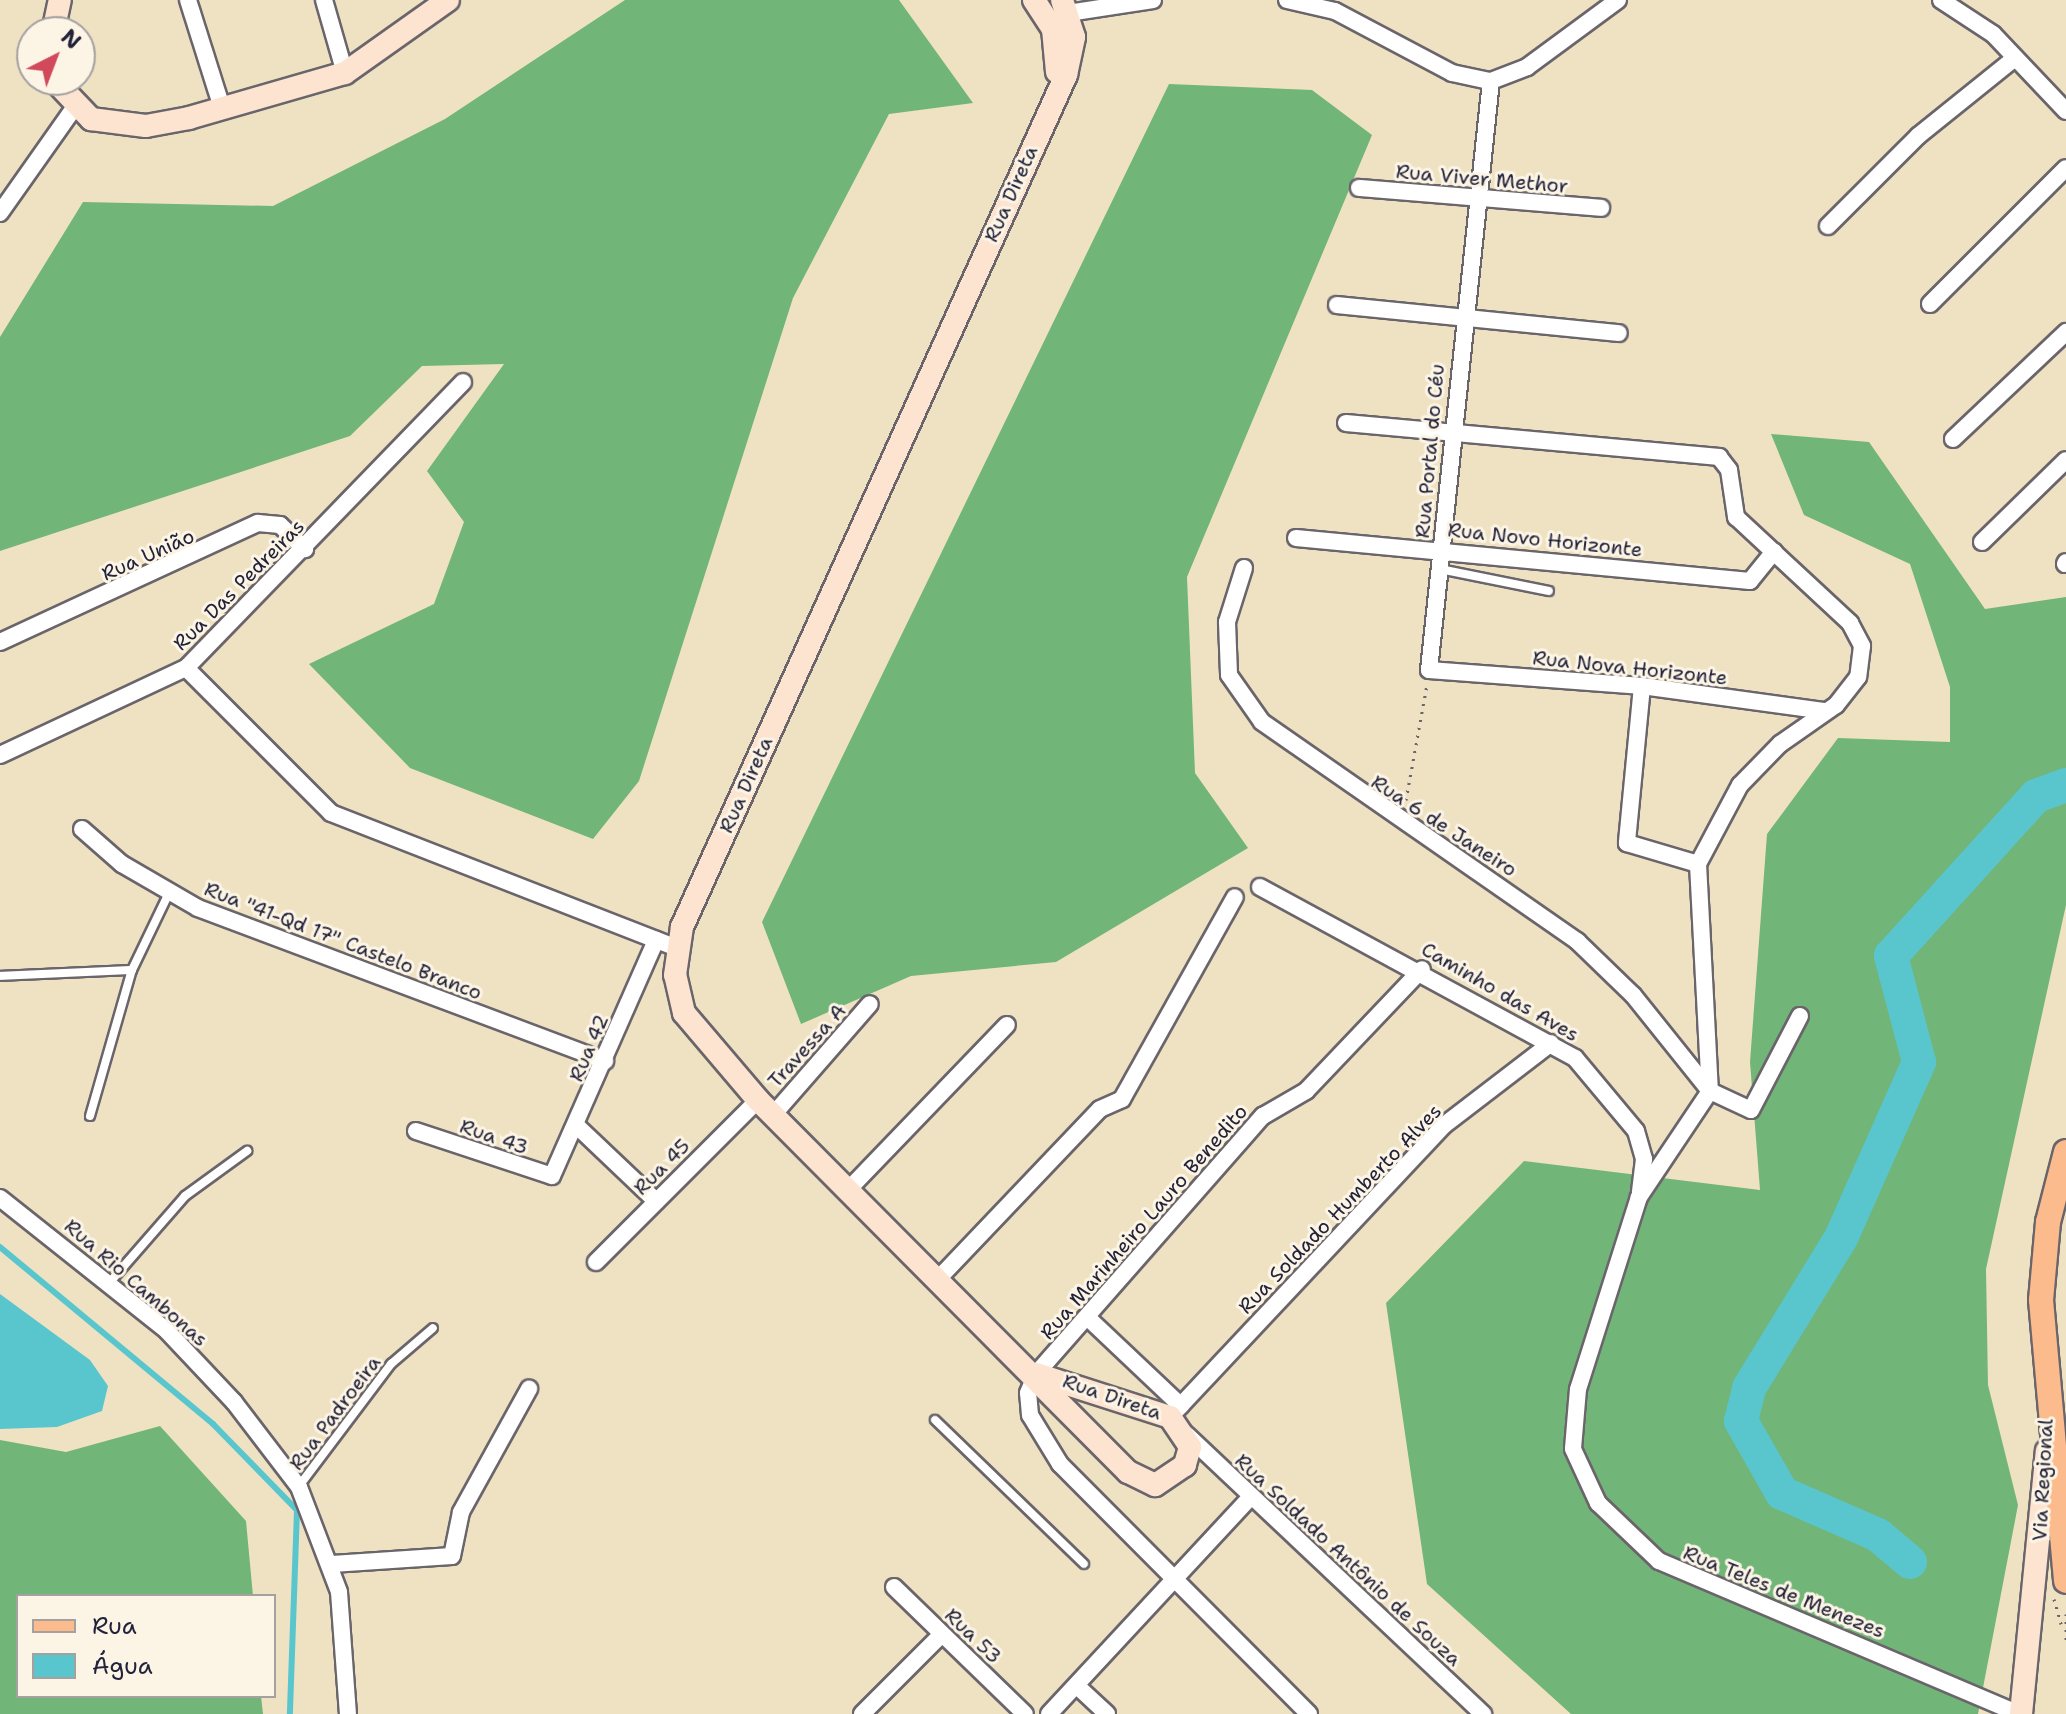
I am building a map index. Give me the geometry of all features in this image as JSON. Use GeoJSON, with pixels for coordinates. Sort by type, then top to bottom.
{"type":"FeatureCollection","features":[{"type":"Feature","properties":{"kind":"main road","name":"Via Regional"},"geometry":{"type":"LineString","coordinates":[[2049,1430],[2041,1300],[2048,1222],[2066,1152]]}},
{"type":"Feature","properties":{"kind":"main road"},"geometry":{"type":"LineString","coordinates":[[2049,1430],[2066,1581]]}},
{"type":"Feature","properties":{"kind":"street"},"geometry":{"type":"LineString","coordinates":[[188,0],[223,111]]}},
{"type":"Feature","properties":{"kind":"street"},"geometry":{"type":"LineString","coordinates":[[324,0],[345,73]]}},
{"type":"Feature","properties":{"kind":"street"},"geometry":{"type":"LineString","coordinates":[[65,96],[74,108],[115,125],[146,126],[223,111],[345,73],[448,0]]}},
{"type":"Feature","properties":{"kind":"street","name":"Rua Direta"},"geometry":{"type":"LineString","coordinates":[[1034,0],[1059,48],[1052,102]]}},
{"type":"Feature","properties":{"kind":"street"},"geometry":{"type":"LineString","coordinates":[[1065,6],[1153,0]]}},
{"type":"Feature","properties":{"kind":"street"},"geometry":{"type":"LineString","coordinates":[[1287,0],[1335,11],[1452,73],[1491,81],[1527,67],[1618,0]]}},
{"type":"Feature","properties":{"kind":"street"},"geometry":{"type":"LineString","coordinates":[[1941,0],[1964,8],[2066,111]]}},
{"type":"Feature","properties":{"kind":"street","name":"Rua Direta"},"geometry":{"type":"LineString","coordinates":[[1036,1374],[1179,1419],[1190,1456],[1177,1474],[1155,1485],[1141,1481],[765,1107],[684,1013],[666,944],[1072,56],[1065,6]]}},
{"type":"Feature","properties":{"kind":"street"},"geometry":{"type":"LineString","coordinates":[[1828,226],[1918,136],[2015,58]]}},
{"type":"Feature","properties":{"kind":"street","name":"Rua Portal do Céu"},"geometry":{"type":"LineString","coordinates":[[1429,670],[1462,313],[1491,81]]}},
{"type":"Feature","properties":{"kind":"street"},"geometry":{"type":"LineString","coordinates":[[0,213],[74,108]]}},
{"type":"Feature","properties":{"kind":"street"},"geometry":{"type":"LineString","coordinates":[[1930,304],[2066,168]]}},
{"type":"Feature","properties":{"kind":"street","name":"Rua Viver Methor"},"geometry":{"type":"LineString","coordinates":[[1359,188],[1475,200],[1601,208]]}},
{"type":"Feature","properties":{"kind":"street"},"geometry":{"type":"LineString","coordinates":[[1337,305],[1462,313],[1619,333]]}},
{"type":"Feature","properties":{"kind":"street"},"geometry":{"type":"LineString","coordinates":[[1953,439],[2066,332]]}},
{"type":"Feature","properties":{"kind":"street","name":"Rua Das Pedreiras"},"geometry":{"type":"LineString","coordinates":[[0,755],[186,668],[305,549],[463,382]]}},
{"type":"Feature","properties":{"kind":"street"},"geometry":{"type":"LineString","coordinates":[[1346,423],[1451,435],[1707,455],[1726,463],[1736,517],[1818,587],[1862,646],[1858,677],[1825,711],[1740,785],[1698,864],[1710,1091],[1751,1110],[1775,1076],[1800,1016]]}},
{"type":"Feature","properties":{"kind":"street"},"geometry":{"type":"LineString","coordinates":[[1982,542],[2066,460]]}},
{"type":"Feature","properties":{"kind":"street","name":"Rua União"},"geometry":{"type":"LineString","coordinates":[[0,642],[258,523],[280,525],[305,549]]}},
{"type":"Feature","properties":{"kind":"street","name":"Rua Novo Horizonte"},"geometry":{"type":"LineString","coordinates":[[1296,538],[1750,581],[1774,551]]}},
{"type":"Feature","properties":{"kind":"street","name":"Rua 6 de Janeiro"},"geometry":{"type":"LineString","coordinates":[[1244,568],[1227,622],[1229,675],[1244,698],[1299,752],[1577,941],[1633,995],[1710,1091]]}},
{"type":"Feature","properties":{"kind":"street"},"geometry":{"type":"LineString","coordinates":[[186,668],[331,813],[666,944]]}},
{"type":"Feature","properties":{"kind":"street","name":"Rua Nova Horizonte"},"geometry":{"type":"LineString","coordinates":[[1429,670],[1642,686],[1825,711]]}},
{"type":"Feature","properties":{"kind":"street"},"geometry":{"type":"LineString","coordinates":[[1642,686],[1631,848],[1698,864]]}},
{"type":"Feature","properties":{"kind":"street","name":"Rua \"41-Qd 17\" Castelo Branco"},"geometry":{"type":"LineString","coordinates":[[82,829],[168,895],[605,1061]]}},
{"type":"Feature","properties":{"kind":"street","name":"Caminho das Aves"},"geometry":{"type":"LineString","coordinates":[[1260,887],[1422,969],[1551,1043],[1594,1074],[1636,1131],[1645,1168],[1639,1197]]}},
{"type":"Feature","properties":{"kind":"street"},"geometry":{"type":"LineString","coordinates":[[939,1278],[1100,1109],[1122,1099],[1235,897]]}},
{"type":"Feature","properties":{"kind":"street","name":"Rua 42"},"geometry":{"type":"LineString","coordinates":[[558,1170],[605,1061],[666,944]]}},
{"type":"Feature","properties":{"kind":"street","name":"Rua Marinheiro Lauro Benedito"},"geometry":{"type":"LineString","coordinates":[[1036,1374],[1263,1116],[1306,1091],[1422,969]]}},
{"type":"Feature","properties":{"kind":"street","name":"Travessa A"},"geometry":{"type":"LineString","coordinates":[[765,1107],[870,1004]]}},
{"type":"Feature","properties":{"kind":"street"},"geometry":{"type":"LineString","coordinates":[[848,1190],[1007,1025]]}},
{"type":"Feature","properties":{"kind":"street","name":"Rua Soldado Humberto Alves"},"geometry":{"type":"LineString","coordinates":[[1179,1419],[1443,1126],[1551,1043]]}},
{"type":"Feature","properties":{"kind":"street","name":"Rua Teles de Menezes"},"geometry":{"type":"LineString","coordinates":[[1710,1091],[1639,1197],[1572,1418],[1581,1477],[1598,1503],[1659,1561],[1693,1580],[2020,1714]]}},
{"type":"Feature","properties":{"kind":"street","name":"Rua 45"},"geometry":{"type":"LineString","coordinates":[[596,1262],[656,1201],[765,1107]]}},
{"type":"Feature","properties":{"kind":"street"},"geometry":{"type":"LineString","coordinates":[[578,1127],[656,1201]]}},
{"type":"Feature","properties":{"kind":"street","name":"Rua 43"},"geometry":{"type":"LineString","coordinates":[[416,1131],[549,1177],[558,1170]]}},
{"type":"Feature","properties":{"kind":"street","name":"Rua Rio Cambonas"},"geometry":{"type":"LineString","coordinates":[[0,1198],[110,1282],[234,1402],[299,1487],[332,1564],[349,1654],[348,1714]]}},
{"type":"Feature","properties":{"kind":"street","name":"Rua Soldado Antônio de Souza"},"geometry":{"type":"LineString","coordinates":[[1087,1317],[1251,1497],[1483,1714]]}},
{"type":"Feature","properties":{"kind":"street"},"geometry":{"type":"LineString","coordinates":[[1036,1374],[1028,1403],[1045,1443],[1118,1524],[1309,1714]]}},
{"type":"Feature","properties":{"kind":"street"},"geometry":{"type":"LineString","coordinates":[[332,1564],[452,1556],[461,1512],[529,1389]]}},
{"type":"Feature","properties":{"kind":"street","name":"Via Regional"},"geometry":{"type":"LineString","coordinates":[[2020,1714],[2049,1430]]}},
{"type":"Feature","properties":{"kind":"street"},"geometry":{"type":"LineString","coordinates":[[1049,1714],[1251,1497]]}},
{"type":"Feature","properties":{"kind":"street","name":"Rua 53"},"geometry":{"type":"LineString","coordinates":[[894,1587],[1025,1714]]}},
{"type":"Feature","properties":{"kind":"street"},"geometry":{"type":"LineString","coordinates":[[862,1714],[942,1634]]}},
{"type":"Feature","properties":{"kind":"street"},"geometry":{"type":"LineString","coordinates":[[1077,1686],[1107,1714]]}},
{"type":"Feature","properties":{"kind":"lane"},"geometry":{"type":"LineString","coordinates":[[1439,569],[1549,591]]}},
{"type":"Feature","properties":{"kind":"lane"},"geometry":{"type":"LineString","coordinates":[[90,1116],[132,970],[168,895]]}},
{"type":"Feature","properties":{"kind":"lane"},"geometry":{"type":"LineString","coordinates":[[0,976],[132,970]]}},
{"type":"Feature","properties":{"kind":"lane"},"geometry":{"type":"LineString","coordinates":[[110,1282],[185,1196],[247,1151]]}},
{"type":"Feature","properties":{"kind":"lane","name":"Rua Padroeira"},"geometry":{"type":"LineString","coordinates":[[299,1487],[391,1364],[433,1328]]}},
{"type":"Feature","properties":{"kind":"lane"},"geometry":{"type":"LineString","coordinates":[[935,1420],[1084,1564]]}},
{"type":"Feature","properties":{"kind":"path"},"geometry":{"type":"LineString","coordinates":[[1401,823],[1429,670]]}},
{"type":"Feature","properties":{"kind":"path"},"geometry":{"type":"LineString","coordinates":[[2066,1614],[2066,1641]]}},
{"type":"Feature","properties":{"kind":"green space"},"geometry":{"type":"Polygon","coordinates":[[[625,0],[899,0],[973,103],[889,114],[793,298],[639,781],[593,839],[410,768],[309,664],[434,604],[464,522],[427,471],[504,364],[422,366],[350,436],[0,551],[0,337],[83,202],[273,206],[445,119],[625,0]]]}},
{"type":"Feature","properties":{"kind":"green space"},"geometry":{"type":"Polygon","coordinates":[[[1169,84],[1312,90],[1372,135],[1187,577],[1195,773],[1248,848],[1056,962],[911,976],[801,1024],[762,922],[1169,84]]]}},
{"type":"Feature","properties":{"kind":"green space"},"geometry":{"type":"Polygon","coordinates":[[[1771,434],[1869,442],[1985,609],[2066,597],[2066,905],[1986,1269],[1988,1385],[2018,1505],[1978,1714],[1571,1714],[1427,1584],[1386,1303],[1524,1161],[1760,1190],[1750,1062],[1767,834],[1838,738],[1950,742],[1950,687],[1910,564],[1804,515],[1771,434]]]}},
{"type":"Feature","properties":{"kind":"green space"},"geometry":{"type":"Polygon","coordinates":[[[160,1426],[246,1521],[253,1594],[16,1594],[16,1698],[261,1698],[263,1714],[0,1714],[0,1440],[66,1452],[160,1426]]]}},
{"type":"Feature","properties":{"kind":"water"},"geometry":{"type":"Polygon","coordinates":[[[0,1294],[90,1360],[108,1386],[102,1411],[57,1427],[0,1429],[0,1294]]]}},
{"type":"Feature","properties":{"kind":"waterway"},"geometry":{"type":"LineString","coordinates":[[1910,1562],[1878,1535],[1782,1493],[1741,1421],[1749,1388],[1841,1238],[1919,1062],[1891,956],[2036,796],[2066,785]]}},
{"type":"Feature","properties":{"kind":"waterway"},"geometry":{"type":"LineString","coordinates":[[0,1247],[213,1424],[297,1510],[290,1714]]}}]}
